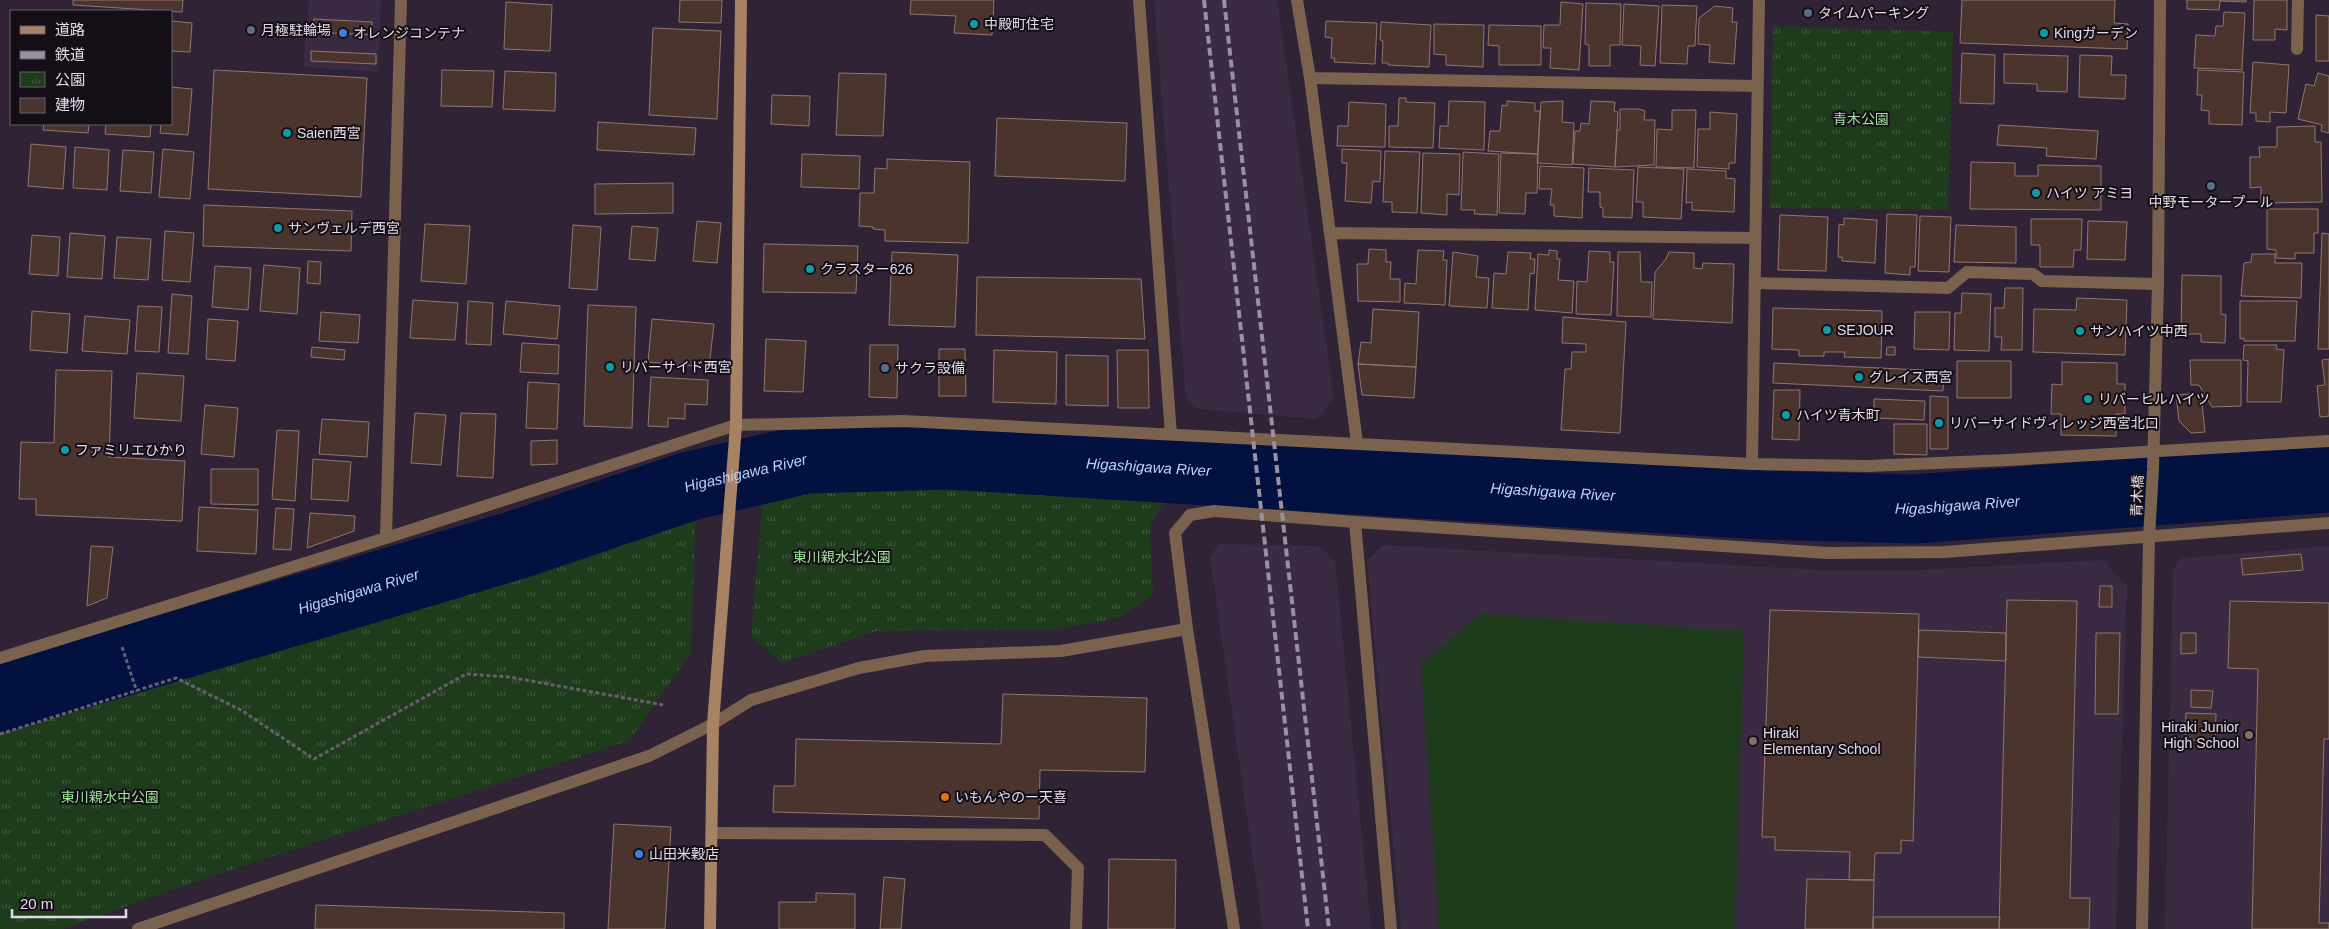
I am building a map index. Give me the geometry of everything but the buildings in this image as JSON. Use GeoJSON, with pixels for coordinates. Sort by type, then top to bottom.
{"type":"FeatureCollection","features":[{"type":"Feature","properties":{"kind":"street"},"geometry":{"type":"LineString","coordinates":[[386,538],[401,0]]}},
{"type":"Feature","properties":{"kind":"street"},"geometry":{"type":"LineString","coordinates":[[710,929],[714,724],[736,425],[740,0]]}},
{"type":"Feature","properties":{"kind":"street"},"geometry":{"type":"LineString","coordinates":[[1138,0],[1171,435]]}},
{"type":"Feature","properties":{"kind":"street"},"geometry":{"type":"LineString","coordinates":[[1297,0],[1310,78],[1357,442]]}},
{"type":"Feature","properties":{"kind":"street"},"geometry":{"type":"LineString","coordinates":[[1752,464],[1759,0]]}},
{"type":"Feature","properties":{"kind":"street","name":"青木橋"},"geometry":{"type":"LineString","coordinates":[[2142,929],[2150,531],[2158,284],[2160,0]]}},
{"type":"Feature","properties":{"kind":"street"},"geometry":{"type":"LineString","coordinates":[[2297,49],[2298,0]]}},
{"type":"Feature","properties":{"kind":"street"},"geometry":{"type":"LineString","coordinates":[[1310,78],[1758,86]]}},
{"type":"Feature","properties":{"kind":"street"},"geometry":{"type":"LineString","coordinates":[[1330,233],[1755,238]]}},
{"type":"Feature","properties":{"kind":"street"},"geometry":{"type":"LineString","coordinates":[[1755,283],[1948,288],[1967,272],[2033,274],[2042,281],[2158,284]]}},
{"type":"Feature","properties":{"kind":"street"},"geometry":{"type":"LineString","coordinates":[[0,658],[386,538],[736,425],[903,421],[1171,435],[1357,442],[1752,464],[1867,466],[2008,460],[2329,440]]}},
{"type":"Feature","properties":{"kind":"street"},"geometry":{"type":"LineString","coordinates":[[1234,929],[1187,629],[1175,533],[1190,514],[1214,511],[1828,553],[1944,552],[2150,531],[2329,523]]}},
{"type":"Feature","properties":{"kind":"street"},"geometry":{"type":"LineString","coordinates":[[1355,522],[1391,929]]}},
{"type":"Feature","properties":{"kind":"street"},"geometry":{"type":"LineString","coordinates":[[138,929],[169,924],[649,756],[714,724],[751,700],[859,668],[925,656],[1061,651],[1187,629]]}},
{"type":"Feature","properties":{"kind":"street"},"geometry":{"type":"LineString","coordinates":[[712,833],[1045,835],[1078,868],[1076,929]]}},
{"type":"Feature","properties":{"kind":"path"},"geometry":{"type":"LineString","coordinates":[[114,623],[137,692]]}},
{"type":"Feature","properties":{"kind":"path"},"geometry":{"type":"LineString","coordinates":[[0,734],[137,692],[176,678],[241,710],[314,759],[466,674],[509,677],[664,705]]}},
{"type":"Feature","properties":{"kind":"shaded area","name":"オレンジコンテナ"},"geometry":{"type":"Polygon","coordinates":[[[309,0],[381,0],[378,72],[303,67],[309,0]]]}},
{"type":"Feature","properties":{"kind":"shaded area"},"geometry":{"type":"Polygon","coordinates":[[[1154,0],[1277,0],[1334,399],[1317,419],[1198,409],[1186,401],[1154,0]]]}},
{"type":"Feature","properties":{"kind":"shaded area"},"geometry":{"type":"Polygon","coordinates":[[[1219,544],[1318,546],[1335,560],[1371,929],[1263,929],[1210,557],[1219,544]]]}},
{"type":"Feature","properties":{"kind":"shaded area","name":"Hiraki Elementary School"},"geometry":{"type":"Polygon","coordinates":[[[1384,545],[1838,571],[1919,570],[2103,560],[2127,586],[2116,929],[1401,929],[1367,560],[1384,545]]]}},
{"type":"Feature","properties":{"kind":"shaded area","name":"Hiraki Junior High School"},"geometry":{"type":"Polygon","coordinates":[[[2329,546],[2329,929],[2165,929],[2173,570],[2181,558],[2329,546]]]}},
{"type":"Feature","properties":{"kind":"green space","name":"青木公園"},"geometry":{"type":"Polygon","coordinates":[[[1773,26],[1953,32],[1948,210],[1770,208],[1773,26]]]}},
{"type":"Feature","properties":{"kind":"green space","name":"東川親水北公園"},"geometry":{"type":"Polygon","coordinates":[[[941,475],[1173,487],[1150,526],[1153,595],[1119,618],[1058,629],[876,631],[782,663],[751,636],[764,484],[809,476],[941,475]]]}},
{"type":"Feature","properties":{"kind":"green space","name":"東川親水中公園"},"geometry":{"type":"Polygon","coordinates":[[[696,505],[691,653],[629,741],[206,878],[62,929],[0,929],[0,718],[696,505]]]}},
{"type":"Feature","properties":{"kind":"green space"},"geometry":{"type":"Polygon","coordinates":[[[1480,614],[1744,631],[1735,929],[1439,929],[1421,663],[1480,614]]]}},
{"type":"Feature","properties":{"kind":"waterway","name":"Higashigawa River"},"geometry":{"type":"LineString","coordinates":[[0,698],[516,545],[690,486],[807,459],[949,455],[1763,505],[1914,509],[2329,478]]}},
{"type":"Feature","properties":{"kind":"railway"},"geometry":{"type":"LineString","coordinates":[[1204,0],[1308,929]]}},
{"type":"Feature","properties":{"kind":"railway"},"geometry":{"type":"LineString","coordinates":[[1224,0],[1329,929]]}},
{"type":"Feature","properties":{"kind":"place","name":"タイムパーキング"},"geometry":{"type":"Point","coordinates":[1808,13]}},
{"type":"Feature","properties":{"kind":"place","name":"中殿町住宅"},"geometry":{"type":"Point","coordinates":[974,24]}},
{"type":"Feature","properties":{"kind":"place","name":"月極駐輪場"},"geometry":{"type":"Point","coordinates":[251,30]}},
{"type":"Feature","properties":{"kind":"place","name":"オレンジコンテナ"},"geometry":{"type":"Point","coordinates":[343,33]}},
{"type":"Feature","properties":{"kind":"place","name":"Kingガーデン"},"geometry":{"type":"Point","coordinates":[2044,33]}},
{"type":"Feature","properties":{"kind":"place","name":"Saien西宮"},"geometry":{"type":"Point","coordinates":[287,133]}},
{"type":"Feature","properties":{"kind":"place","name":"中野モータープール"},"geometry":{"type":"Point","coordinates":[2211,186]}},
{"type":"Feature","properties":{"kind":"place","name":"ハイツ アミヨ"},"geometry":{"type":"Point","coordinates":[2036,193]}},
{"type":"Feature","properties":{"kind":"place","name":"サンヴェルデ西宮"},"geometry":{"type":"Point","coordinates":[278,228]}},
{"type":"Feature","properties":{"kind":"place","name":"クラスター626"},"geometry":{"type":"Point","coordinates":[810,269]}},
{"type":"Feature","properties":{"kind":"place","name":"SEJOUR"},"geometry":{"type":"Point","coordinates":[1827,330]}},
{"type":"Feature","properties":{"kind":"place","name":"サンハイツ中西"},"geometry":{"type":"Point","coordinates":[2080,331]}},
{"type":"Feature","properties":{"kind":"place","name":"リバーサイド西宮"},"geometry":{"type":"Point","coordinates":[610,367]}},
{"type":"Feature","properties":{"kind":"place","name":"サクラ設備"},"geometry":{"type":"Point","coordinates":[885,368]}},
{"type":"Feature","properties":{"kind":"place","name":"グレイス西宮"},"geometry":{"type":"Point","coordinates":[1859,377]}},
{"type":"Feature","properties":{"kind":"place","name":"リバーヒルハイツ"},"geometry":{"type":"Point","coordinates":[2088,399]}},
{"type":"Feature","properties":{"kind":"place","name":"ハイツ青木町"},"geometry":{"type":"Point","coordinates":[1786,415]}},
{"type":"Feature","properties":{"kind":"place","name":"リバーサイドヴィレッジ西宮北口"},"geometry":{"type":"Point","coordinates":[1939,423]}},
{"type":"Feature","properties":{"kind":"place","name":"ファミリエひかり"},"geometry":{"type":"Point","coordinates":[65,450]}},
{"type":"Feature","properties":{"kind":"place","name":"Hiraki Junior High School"},"geometry":{"type":"Point","coordinates":[2249,735]}},
{"type":"Feature","properties":{"kind":"place","name":"Hiraki Elementary School"},"geometry":{"type":"Point","coordinates":[1753,741]}},
{"type":"Feature","properties":{"kind":"place","name":"いもんやのー天喜"},"geometry":{"type":"Point","coordinates":[945,797]}},
{"type":"Feature","properties":{"kind":"place","name":"山田米穀店"},"geometry":{"type":"Point","coordinates":[639,854]}}]}
